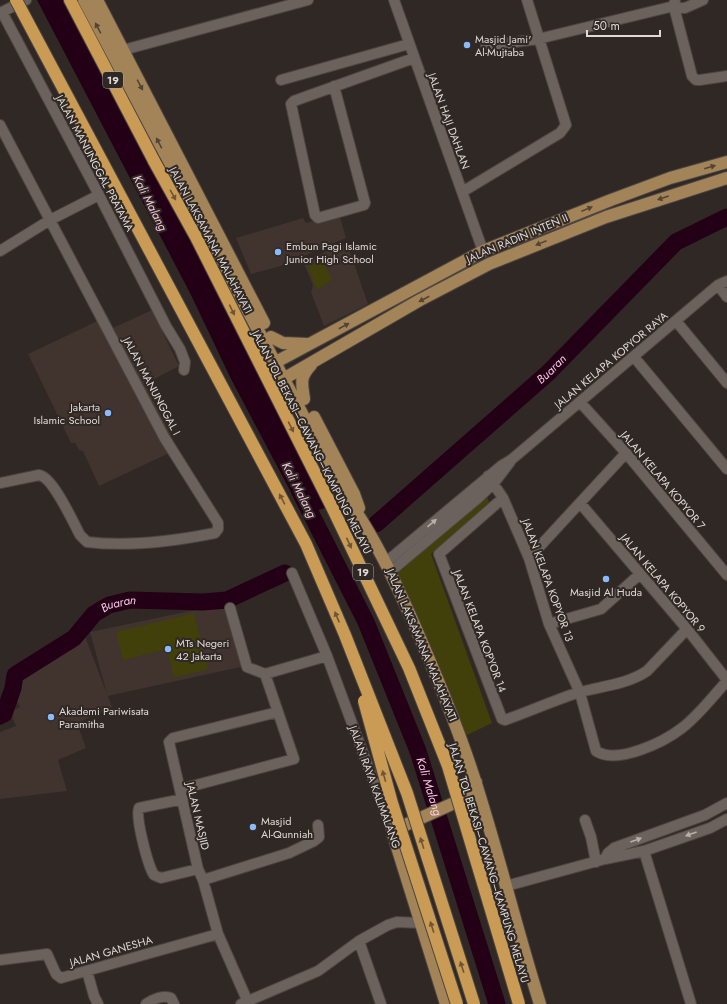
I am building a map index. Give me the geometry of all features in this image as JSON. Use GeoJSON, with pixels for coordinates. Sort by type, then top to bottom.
{"type":"FeatureCollection","features":[{"type":"Feature","properties":{"kind":"highway","name":"JALAN TOL BEKASI–CAWANG–KAMPUNG MELAYU"},"geometry":{"type":"LineString","coordinates":[[70,0],[103,60],[133,122],[199,244],[332,508],[409,668],[448,766],[519,1004]]}},
{"type":"Feature","properties":{"kind":"highway"},"geometry":{"type":"LineString","coordinates":[[20,1],[306,544],[345,635],[407,793],[474,1004]]}},
{"type":"Feature","properties":{"kind":"highway"},"geometry":{"type":"LineString","coordinates":[[345,635],[392,803],[457,1004]]}},
{"type":"Feature","properties":{"kind":"main road","name":"JALAN LAKSAMANA MALAHAYATI"},"geometry":{"type":"LineString","coordinates":[[84,0],[117,52],[271,337],[279,360]]}},
{"type":"Feature","properties":{"kind":"main road","name":"JALAN LAKSAMANA MALAHAYATI"},"geometry":{"type":"LineString","coordinates":[[97,0],[117,52],[288,377],[346,497],[363,521],[388,566],[436,674],[476,782],[540,1004]]}},
{"type":"Feature","properties":{"kind":"main road","name":"JALAN RADIN INTEN II"},"geometry":{"type":"LineString","coordinates":[[279,360],[483,251],[670,178],[727,162]]}},
{"type":"Feature","properties":{"kind":"main road","name":"JALAN RADIN INTEN II"},"geometry":{"type":"LineString","coordinates":[[288,377],[420,300],[489,264],[606,217],[727,178]]}},
{"type":"Feature","properties":{"kind":"main road"},"geometry":{"type":"LineString","coordinates":[[271,337],[283,343],[295,345],[310,344]]}},
{"type":"Feature","properties":{"kind":"main road"},"geometry":{"type":"LineString","coordinates":[[304,399],[302,379],[304,372],[318,359]]}},
{"type":"Feature","properties":{"kind":"main road","name":"JALAN LAKSAMANA MALAHAYATI"},"geometry":{"type":"LineString","coordinates":[[288,377],[304,399],[354,494],[363,521]]}},
{"type":"Feature","properties":{"kind":"main road"},"geometry":{"type":"LineString","coordinates":[[392,831],[462,799],[476,782]]}},
{"type":"Feature","properties":{"kind":"main road"},"geometry":{"type":"LineString","coordinates":[[462,799],[482,802]]}},
{"type":"Feature","properties":{"kind":"main road","name":"JALAN RAYA KALIMALANG"},"geometry":{"type":"LineString","coordinates":[[392,831],[446,1004]]}},
{"type":"Feature","properties":{"kind":"street"},"geometry":{"type":"LineString","coordinates":[[117,52],[308,0]]}},
{"type":"Feature","properties":{"kind":"street","name":"JALAN HAJI DAHLAN"},"geometry":{"type":"LineString","coordinates":[[394,0],[483,251]]}},
{"type":"Feature","properties":{"kind":"street"},"geometry":{"type":"LineString","coordinates":[[462,192],[565,129],[566,120],[538,39],[527,0]]}},
{"type":"Feature","properties":{"kind":"street"},"geometry":{"type":"LineString","coordinates":[[486,46],[538,39],[675,4],[685,8],[703,0]]}},
{"type":"Feature","properties":{"kind":"street"},"geometry":{"type":"LineString","coordinates":[[1,12],[20,1]]}},
{"type":"Feature","properties":{"kind":"street"},"geometry":{"type":"LineString","coordinates":[[675,4],[694,78],[700,80],[727,76]]}},
{"type":"Feature","properties":{"kind":"street","name":"JALAN MANUNGGAL PRATAMA"},"geometry":{"type":"LineString","coordinates":[[1,12],[99,195],[166,326],[180,349],[185,362],[184,370]]}},
{"type":"Feature","properties":{"kind":"street"},"geometry":{"type":"LineString","coordinates":[[281,80],[409,44]]}},
{"type":"Feature","properties":{"kind":"street"},"geometry":{"type":"LineString","coordinates":[[334,86],[365,203],[364,205],[318,218],[315,215],[291,104],[294,101],[334,86],[414,58]]}},
{"type":"Feature","properties":{"kind":"street","name":"JALAN MANUNGGAL I"},"geometry":{"type":"LineString","coordinates":[[0,125],[164,437],[218,523],[218,529],[215,533],[167,540],[96,543],[87,542],[80,535],[51,483],[44,475],[0,483]]}},
{"type":"Feature","properties":{"kind":"street"},"geometry":{"type":"LineString","coordinates":[[0,251],[50,220],[99,195]]}},
{"type":"Feature","properties":{"kind":"street"},"geometry":{"type":"LineString","coordinates":[[722,283],[727,297]]}},
{"type":"Feature","properties":{"kind":"street","name":"JALAN KELAPA KOPYOR RAYA"},"geometry":{"type":"LineString","coordinates":[[388,566],[491,480],[511,460],[722,283]]}},
{"type":"Feature","properties":{"kind":"street"},"geometry":{"type":"LineString","coordinates":[[676,321],[727,383]]}},
{"type":"Feature","properties":{"kind":"street"},"geometry":{"type":"LineString","coordinates":[[634,357],[727,469]]}},
{"type":"Feature","properties":{"kind":"street","name":"JALAN KELAPA KOPYOR 7"},"geometry":{"type":"LineString","coordinates":[[580,402],[626,453],[727,575]]}},
{"type":"Feature","properties":{"kind":"street"},"geometry":{"type":"LineString","coordinates":[[529,558],[626,453]]}},
{"type":"Feature","properties":{"kind":"street","name":"JALAN KELAPA KOPYOR 13"},"geometry":{"type":"LineString","coordinates":[[491,480],[503,498],[529,558],[549,624],[580,693],[596,751],[609,756],[628,754],[674,734],[691,720],[727,680]]}},
{"type":"Feature","properties":{"kind":"street","name":"JALAN KELAPA KOPYOR 14"},"geometry":{"type":"LineString","coordinates":[[503,498],[438,554],[500,717],[505,720],[580,693]]}},
{"type":"Feature","properties":{"kind":"street","name":"JALAN KELAPA KOPYOR 9"},"geometry":{"type":"LineString","coordinates":[[580,503],[687,629],[727,680]]}},
{"type":"Feature","properties":{"kind":"street","name":"JALAN RAYA KALIMALANG"},"geometry":{"type":"LineString","coordinates":[[292,573],[326,656],[392,831]]}},
{"type":"Feature","properties":{"kind":"street"},"geometry":{"type":"LineString","coordinates":[[549,624],[601,609],[640,574]]}},
{"type":"Feature","properties":{"kind":"street"},"geometry":{"type":"LineString","coordinates":[[230,608],[247,667],[265,674],[326,656]]}},
{"type":"Feature","properties":{"kind":"street"},"geometry":{"type":"LineString","coordinates":[[580,693],[626,681],[648,671],[687,629]]}},
{"type":"Feature","properties":{"kind":"street"},"geometry":{"type":"LineString","coordinates":[[198,869],[162,878],[154,875],[140,829],[138,813],[139,808],[294,758],[265,674]]}},
{"type":"Feature","properties":{"kind":"street","name":"JALAN MASJID"},"geometry":{"type":"LineString","coordinates":[[244,1002],[218,934],[203,880],[198,869],[182,794],[169,746],[171,739],[278,712]]}},
{"type":"Feature","properties":{"kind":"street"},"geometry":{"type":"LineString","coordinates":[[601,861],[614,848],[704,815],[727,803]]}},
{"type":"Feature","properties":{"kind":"street"},"geometry":{"type":"LineString","coordinates":[[506,886],[644,851],[710,828],[727,819]]}},
{"type":"Feature","properties":{"kind":"street"},"geometry":{"type":"LineString","coordinates":[[585,820],[601,861]]}},
{"type":"Feature","properties":{"kind":"street"},"geometry":{"type":"LineString","coordinates":[[203,880],[302,848],[319,837],[318,826]]}},
{"type":"Feature","properties":{"kind":"street"},"geometry":{"type":"LineString","coordinates":[[644,851],[691,1004]]}},
{"type":"Feature","properties":{"kind":"street"},"geometry":{"type":"LineString","coordinates":[[244,1002],[318,971],[359,941],[394,923],[420,922]]}},
{"type":"Feature","properties":{"kind":"street","name":"JALAN GANESHA"},"geometry":{"type":"LineString","coordinates":[[0,960],[45,953],[49,956],[58,977],[61,978],[218,934]]}},
{"type":"Feature","properties":{"kind":"street"},"geometry":{"type":"LineString","coordinates":[[359,941],[381,1004]]}},
{"type":"Feature","properties":{"kind":"street"},"geometry":{"type":"LineString","coordinates":[[87,970],[94,996],[98,1004]]}},
{"type":"Feature","properties":{"kind":"street"},"geometry":{"type":"LineString","coordinates":[[146,1004],[155,999],[167,996],[171,998],[174,1004]]}},
{"type":"Feature","properties":{"kind":"shaded area","name":"Embun Pagi Islamic Junior High School"},"geometry":{"type":"Polygon","coordinates":[[[339,214],[346,238],[281,266],[251,274],[236,238],[303,218],[306,223],[339,214]]]}},
{"type":"Feature","properties":{"kind":"shaded area"},"geometry":{"type":"Polygon","coordinates":[[[347,243],[368,304],[324,326],[311,292],[313,285],[303,261],[347,243]]]}},
{"type":"Feature","properties":{"kind":"shaded area"},"geometry":{"type":"Polygon","coordinates":[[[323,260],[332,280],[317,290],[308,267],[323,260]]]}},
{"type":"Feature","properties":{"kind":"shaded area","name":"Jakarta Islamic School"},"geometry":{"type":"Polygon","coordinates":[[[152,310],[179,366],[145,384],[178,449],[99,486],[83,451],[79,450],[75,443],[71,443],[28,354],[108,316],[113,328],[152,310]]]}},
{"type":"Feature","properties":{"kind":"shaded area"},"geometry":{"type":"Polygon","coordinates":[[[486,492],[489,503],[431,554],[492,723],[461,738],[391,571],[486,492]]]}},
{"type":"Feature","properties":{"kind":"shaded area"},"geometry":{"type":"Polygon","coordinates":[[[228,603],[245,666],[108,696],[112,707],[77,723],[86,748],[58,760],[67,791],[0,799],[0,732],[16,726],[10,712],[20,707],[15,698],[20,678],[85,636],[107,694],[90,632],[228,603]]]}},
{"type":"Feature","properties":{"kind":"shaded area"},"geometry":{"type":"Polygon","coordinates":[[[194,613],[208,669],[174,678],[167,649],[123,660],[116,632],[194,613]]]}},
{"type":"Feature","properties":{"kind":"water"},"geometry":{"type":"Polygon","coordinates":[[[37,0],[70,0],[331,506],[303,515],[231,379],[191,295],[37,0]]]}},
{"type":"Feature","properties":{"kind":"waterway","name":"Buaran"},"geometry":{"type":"LineString","coordinates":[[376,524],[548,373],[676,242],[727,217]]}},
{"type":"Feature","properties":{"kind":"waterway","name":"Kali Malang"},"geometry":{"type":"LineString","coordinates":[[300,492],[366,622],[418,751],[497,1004]]}},
{"type":"Feature","properties":{"kind":"waterway","name":"Buaran"},"geometry":{"type":"LineString","coordinates":[[0,716],[4,714],[13,688],[15,675],[74,638],[94,614],[109,605],[130,600],[203,602],[227,600],[285,573]]}},
{"type":"Feature","properties":{"kind":"place","name":"Masjid Jami' Al-Mujtaba"},"geometry":{"type":"Point","coordinates":[467,45]}},
{"type":"Feature","properties":{"kind":"place","name":"Embun Pagi Islamic Junior High School"},"geometry":{"type":"Point","coordinates":[278,252]}},
{"type":"Feature","properties":{"kind":"place","name":"Jakarta Islamic School"},"geometry":{"type":"Point","coordinates":[108,413]}},
{"type":"Feature","properties":{"kind":"place","name":"Masjid Al Huda"},"geometry":{"type":"Point","coordinates":[606,579]}},
{"type":"Feature","properties":{"kind":"place","name":"MTs Negeri 42 Jakarta"},"geometry":{"type":"Point","coordinates":[168,649]}},
{"type":"Feature","properties":{"kind":"place","name":"Akademi Pariwisata Paramitha"},"geometry":{"type":"Point","coordinates":[51,717]}},
{"type":"Feature","properties":{"kind":"place","name":"Masjid Al-Qunniah"},"geometry":{"type":"Point","coordinates":[253,827]}}]}
